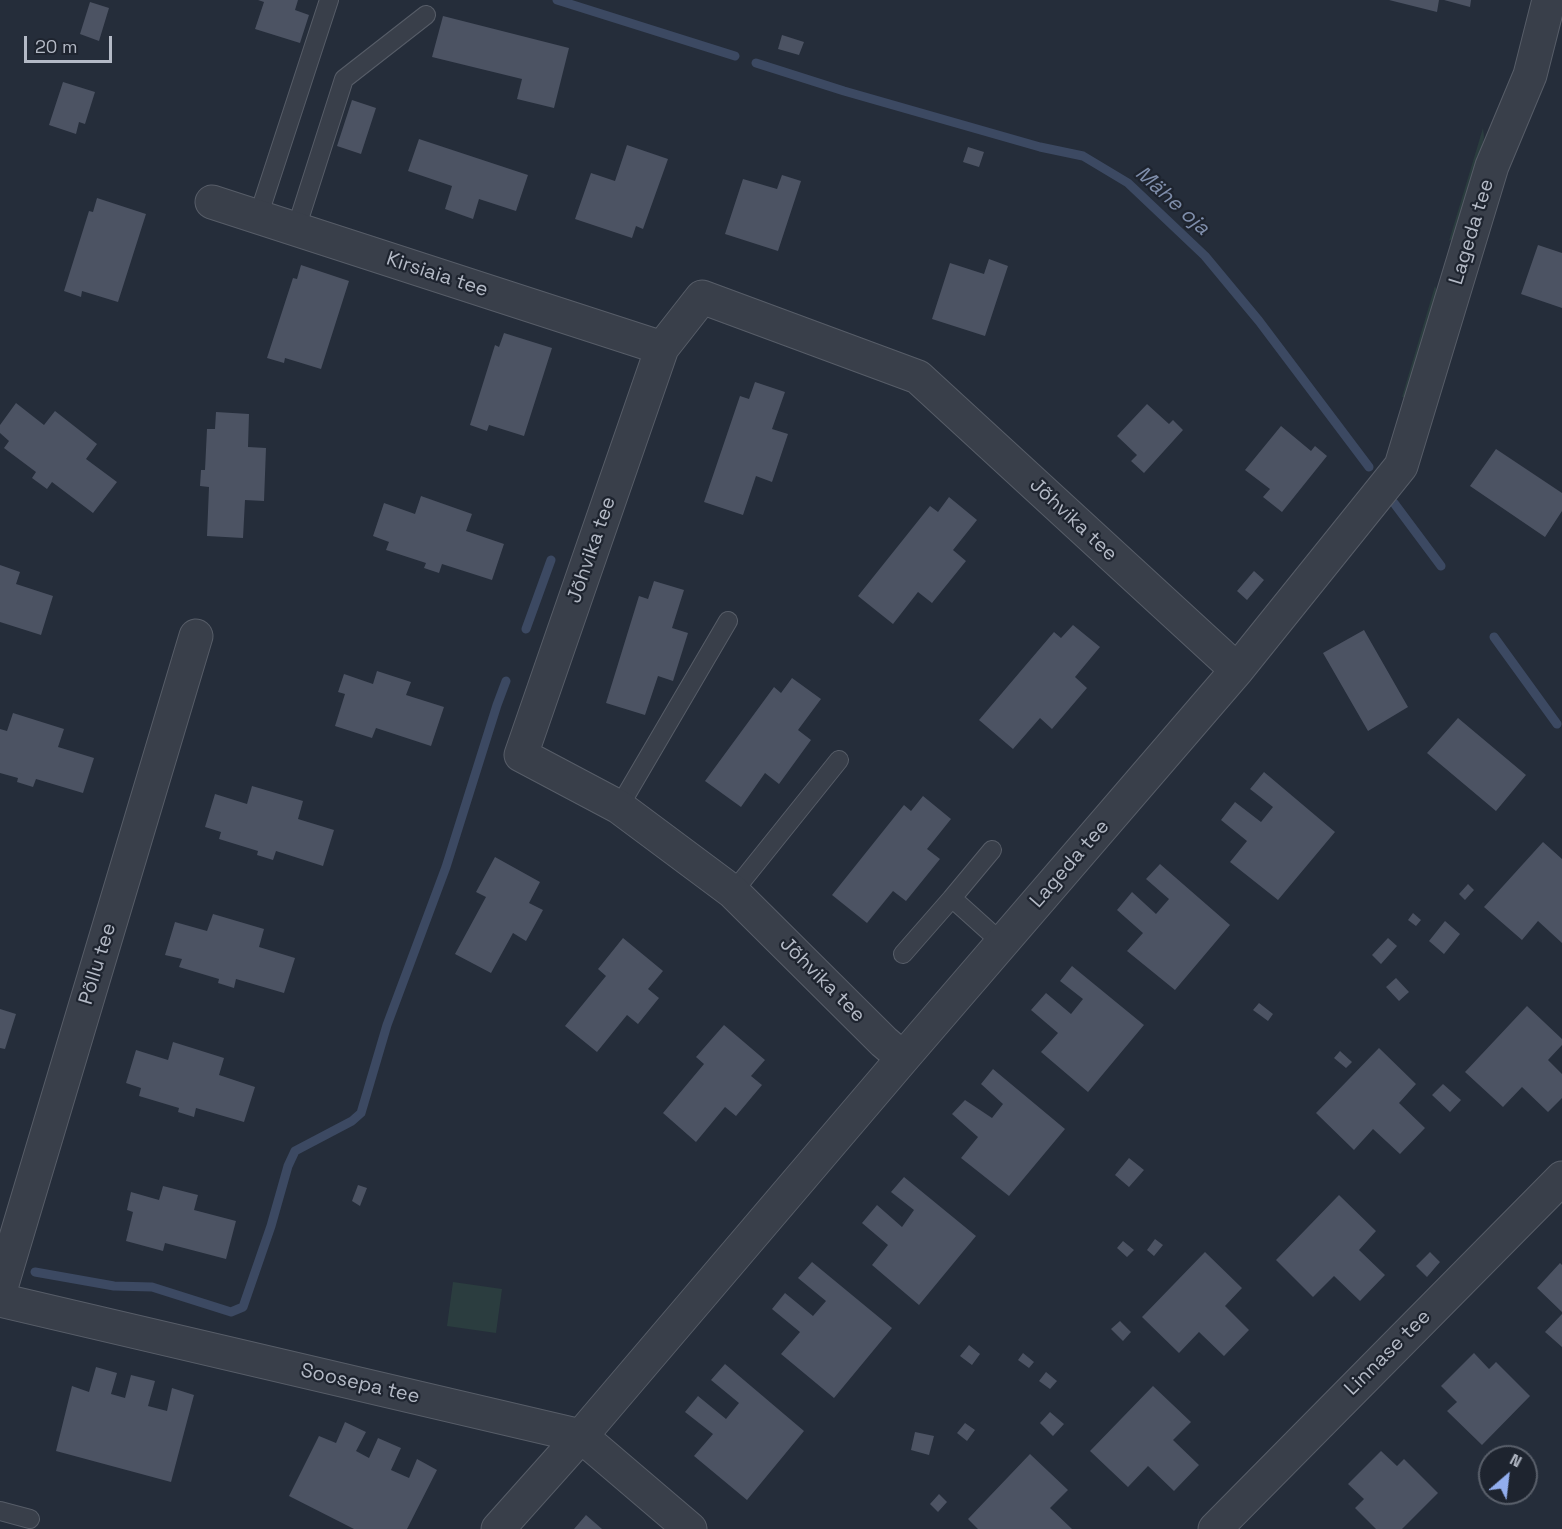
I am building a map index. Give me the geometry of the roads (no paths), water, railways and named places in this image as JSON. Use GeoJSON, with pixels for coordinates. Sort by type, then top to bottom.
{"type":"FeatureCollection","features":[{"type":"Feature","properties":{"kind":"street","name":"Lageda tee"},"geometry":{"type":"LineString","coordinates":[[903,1058],[1237,670],[1401,466],[1492,166],[1530,75],[1549,0]]}},
{"type":"Feature","properties":{"kind":"street","name":"Kirsiaia tee"},"geometry":{"type":"LineString","coordinates":[[212,202],[662,348]]}},
{"type":"Feature","properties":{"kind":"street","name":"Jõhvika tee"},"geometry":{"type":"LineString","coordinates":[[903,1058],[733,892],[618,807],[521,755],[662,348],[702,297],[918,377],[1237,670]]}},
{"type":"Feature","properties":{"kind":"street","name":"Põllu tee"},"geometry":{"type":"LineString","coordinates":[[0,1291],[196,636]]}},
{"type":"Feature","properties":{"kind":"street"},"geometry":{"type":"LineString","coordinates":[[498,1529],[581,1436],[903,1058]]}},
{"type":"Feature","properties":{"kind":"street","name":"Linnase tee"},"geometry":{"type":"LineString","coordinates":[[1215,1529],[1562,1178]]}},
{"type":"Feature","properties":{"kind":"street","name":"Soosepa tee"},"geometry":{"type":"LineString","coordinates":[[0,1300],[581,1436],[690,1529]]}},
{"type":"Feature","properties":{"kind":"lane"},"geometry":{"type":"LineString","coordinates":[[258,217],[329,0]]}},
{"type":"Feature","properties":{"kind":"lane"},"geometry":{"type":"LineString","coordinates":[[296,229],[344,79],[426,15]]}},
{"type":"Feature","properties":{"kind":"lane"},"geometry":{"type":"LineString","coordinates":[[618,807],[728,621]]}},
{"type":"Feature","properties":{"kind":"lane"},"geometry":{"type":"LineString","coordinates":[[733,892],[839,760]]}},
{"type":"Feature","properties":{"kind":"lane"},"geometry":{"type":"LineString","coordinates":[[903,954],[992,850]]}},
{"type":"Feature","properties":{"kind":"lane"},"geometry":{"type":"LineString","coordinates":[[952,898],[1002,943]]}},
{"type":"Feature","properties":{"kind":"lane"},"geometry":{"type":"LineString","coordinates":[[0,1511],[30,1519]]}},
{"type":"Feature","properties":{"kind":"waterway","name":"Mähe oja"},"geometry":{"type":"LineString","coordinates":[[557,0],[735,56]]}},
{"type":"Feature","properties":{"kind":"waterway","name":"Mähe oja"},"geometry":{"type":"LineString","coordinates":[[756,63],[844,91],[1040,147],[1083,156],[1128,183],[1205,256],[1259,321],[1369,467]]}},
{"type":"Feature","properties":{"kind":"waterway","name":"Mähe oja"},"geometry":{"type":"LineString","coordinates":[[1394,503],[1441,566]]}},
{"type":"Feature","properties":{"kind":"waterway"},"geometry":{"type":"LineString","coordinates":[[526,629],[551,560]]}},
{"type":"Feature","properties":{"kind":"waterway","name":"Mähe oja"},"geometry":{"type":"LineString","coordinates":[[1494,637],[1557,724]]}},
{"type":"Feature","properties":{"kind":"waterway"},"geometry":{"type":"LineString","coordinates":[[35,1272],[114,1286],[152,1287],[231,1312],[243,1307],[271,1226],[288,1166],[295,1151],[352,1121],[361,1113],[387,1025],[446,867],[506,681]]}}]}
